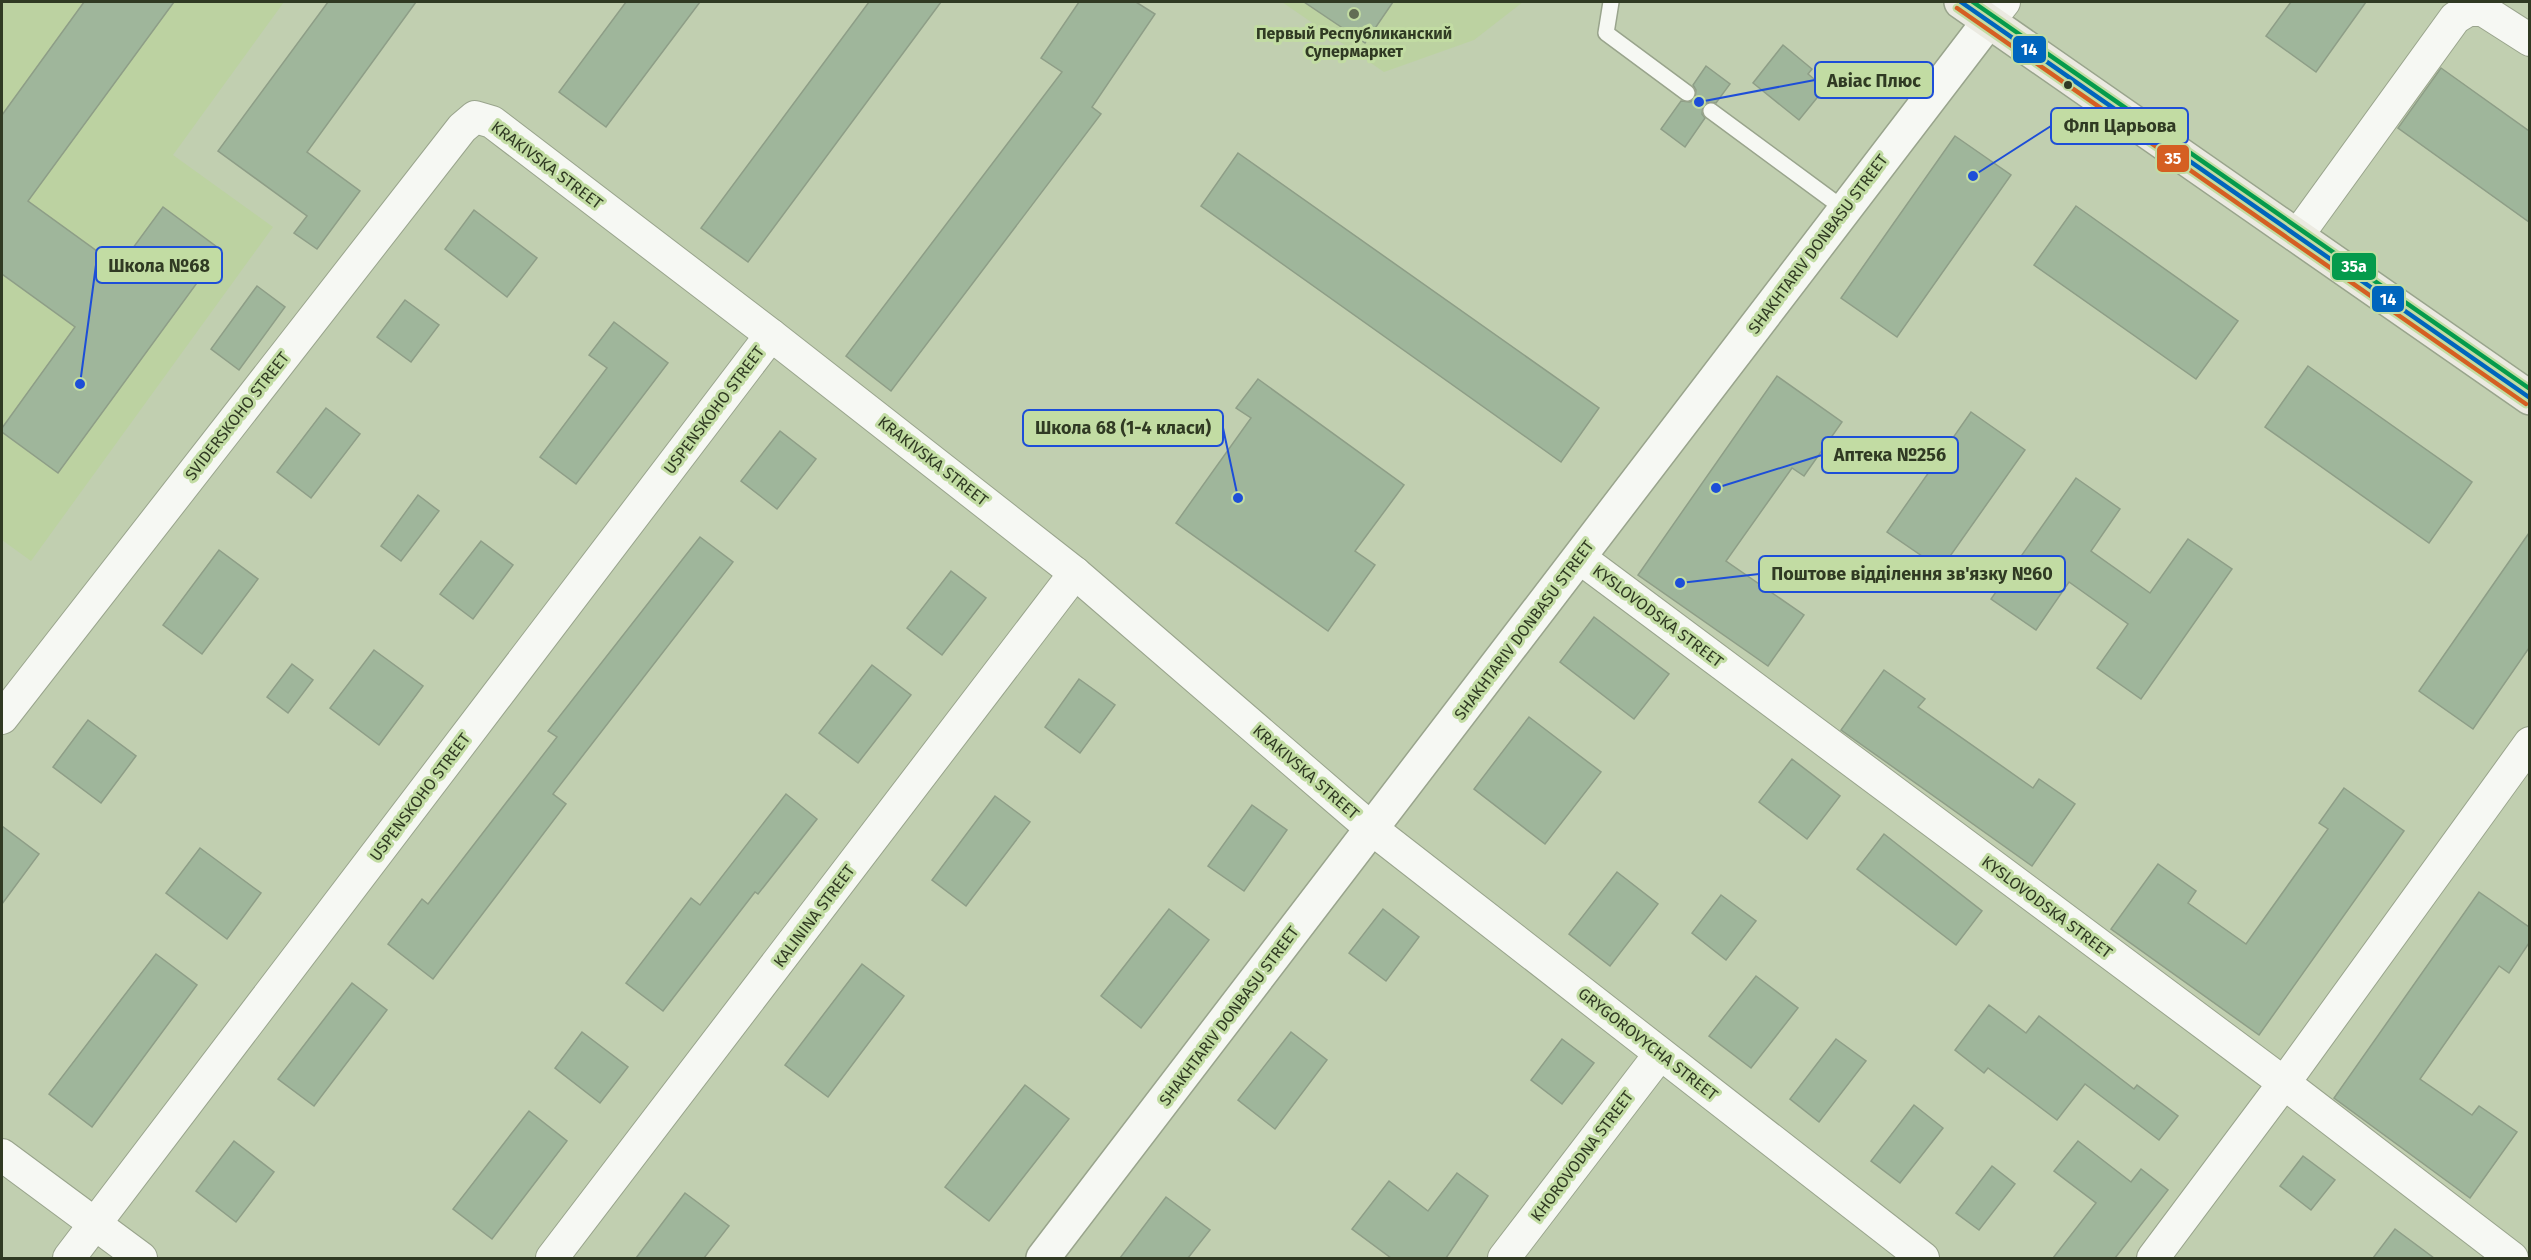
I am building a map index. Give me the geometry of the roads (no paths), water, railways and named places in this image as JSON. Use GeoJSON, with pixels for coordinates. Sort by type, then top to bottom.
{"type":"FeatureCollection","features":[{"type":"Feature","properties":{"kind":"main road"},"geometry":{"type":"LineString","coordinates":[[1961,2],[1996,11],[2297,236],[2529,398]]}},
{"type":"Feature","properties":{"kind":"street"},"geometry":{"type":"LineString","coordinates":[[2297,236],[2455,18],[2468,9],[2483,10],[2529,40]]}},
{"type":"Feature","properties":{"kind":"street","name":"SHAKHTARIV DONBASU STREET"},"geometry":{"type":"LineString","coordinates":[[1043,1258],[1996,11]]}},
{"type":"Feature","properties":{"kind":"street","name":"KRAKIVSKA STREET"},"geometry":{"type":"LineString","coordinates":[[475,117],[492,122],[771,334],[1075,573],[1372,829]]}},
{"type":"Feature","properties":{"kind":"street","name":"SVIDERSKOHO STREET"},"geometry":{"type":"LineString","coordinates":[[2,718],[462,128],[475,117]]}},
{"type":"Feature","properties":{"kind":"street","name":"USPENSKOHO STREET"},"geometry":{"type":"LineString","coordinates":[[69,1258],[771,334]]}},
{"type":"Feature","properties":{"kind":"street","name":"KYSLOVODSKA STREET"},"geometry":{"type":"LineString","coordinates":[[1580,558],[2283,1083],[2512,1258]]}},
{"type":"Feature","properties":{"kind":"street","name":"KALININA STREET"},"geometry":{"type":"LineString","coordinates":[[552,1258],[1075,573]]}},
{"type":"Feature","properties":{"kind":"street"},"geometry":{"type":"LineString","coordinates":[[2153,1258],[2283,1083],[2529,743]]}},
{"type":"Feature","properties":{"kind":"street","name":"GRYGOROVYCHA STREET"},"geometry":{"type":"LineString","coordinates":[[1372,829],[1918,1257]]}},
{"type":"Feature","properties":{"kind":"street","name":"KHOROVODNA STREET"},"geometry":{"type":"LineString","coordinates":[[1504,1258],[1660,1054]]}},
{"type":"Feature","properties":{"kind":"street"},"geometry":{"type":"LineString","coordinates":[[2,1155],[141,1258]]}},
{"type":"Feature","properties":{"kind":"lane"},"geometry":{"type":"LineString","coordinates":[[1611,2],[1606,33],[1687,93]]}},
{"type":"Feature","properties":{"kind":"lane"},"geometry":{"type":"LineString","coordinates":[[1711,111],[1844,209]]}},
{"type":"Feature","properties":{"kind":"place","name":"Первый Республиканский Супермаркет"},"geometry":{"type":"Point","coordinates":[1354,14]}},
{"type":"Feature","properties":{"kind":"place","name":"Авіас Плюс"},"geometry":{"type":"Point","coordinates":[1699,102]}},
{"type":"Feature","properties":{"kind":"place","name":"Флп Царьова"},"geometry":{"type":"Point","coordinates":[1973,176]}},
{"type":"Feature","properties":{"kind":"place","name":"Школа №68"},"geometry":{"type":"Point","coordinates":[80,384]}},
{"type":"Feature","properties":{"kind":"place","name":"Аптека №256"},"geometry":{"type":"Point","coordinates":[1716,488]}},
{"type":"Feature","properties":{"kind":"place","name":"Школа 68 (1-4 класи)"},"geometry":{"type":"Point","coordinates":[1238,498]}},
{"type":"Feature","properties":{"kind":"place","name":"Поштове відділення зв'язку №60"},"geometry":{"type":"Point","coordinates":[1680,583]}}]}
